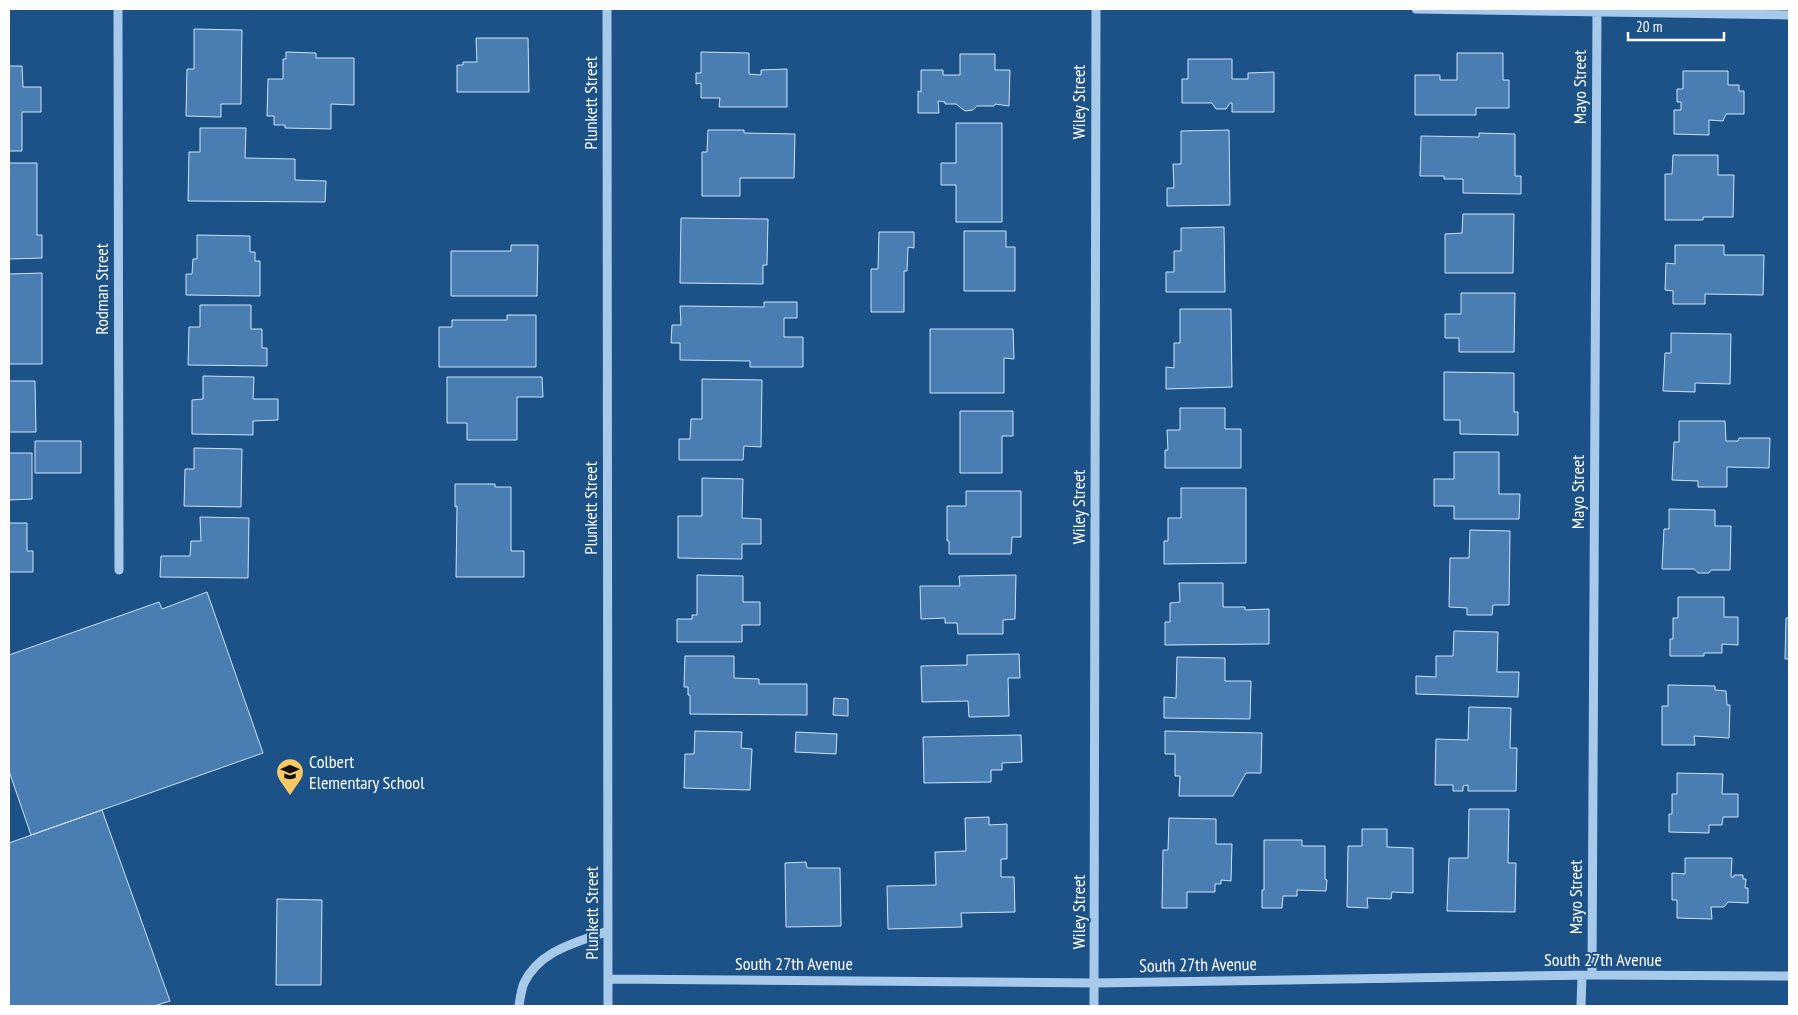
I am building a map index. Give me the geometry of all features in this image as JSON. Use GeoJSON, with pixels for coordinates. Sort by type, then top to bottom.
{"type":"FeatureCollection","features":[{"type":"Feature","properties":{"kind":"street","name":"Rodman Street"},"geometry":{"type":"LineString","coordinates":[[118,9],[119,570]]}},
{"type":"Feature","properties":{"kind":"street","name":"Plunkett Street"},"geometry":{"type":"LineString","coordinates":[[607,9],[608,1006]]}},
{"type":"Feature","properties":{"kind":"street","name":"Wiley Street"},"geometry":{"type":"LineString","coordinates":[[1094,1006],[1096,9]]}},
{"type":"Feature","properties":{"kind":"street"},"geometry":{"type":"LineString","coordinates":[[1416,9],[1789,14]]}},
{"type":"Feature","properties":{"kind":"street","name":"Mayo Street"},"geometry":{"type":"LineString","coordinates":[[1592,976],[1597,10]]}},
{"type":"Feature","properties":{"kind":"street"},"geometry":{"type":"LineString","coordinates":[[519,1006],[524,984],[538,963],[555,951],[608,931]]}},
{"type":"Feature","properties":{"kind":"street"},"geometry":{"type":"LineString","coordinates":[[1581,1006],[1582,976]]}},
{"type":"Feature","properties":{"kind":"street","name":"South 27th Avenue"},"geometry":{"type":"LineString","coordinates":[[608,979],[1094,983],[1582,976],[1789,976]]}},
{"type":"Feature","properties":{"kind":"building"},"geometry":{"type":"Polygon","coordinates":[[[194,29],[242,30],[241,104],[221,104],[221,117],[186,116],[187,69],[194,69],[194,29]]]}},
{"type":"Feature","properties":{"kind":"building"},"geometry":{"type":"Polygon","coordinates":[[[476,38],[528,38],[529,92],[457,92],[457,65],[463,65],[463,62],[477,62],[476,38]]]}},
{"type":"Feature","properties":{"kind":"building"},"geometry":{"type":"Polygon","coordinates":[[[286,52],[316,53],[316,58],[354,58],[354,105],[331,104],[331,129],[285,128],[285,125],[274,125],[274,116],[267,116],[268,79],[283,79],[283,59],[286,59],[286,52]]]}},
{"type":"Feature","properties":{"kind":"building"},"geometry":{"type":"Polygon","coordinates":[[[701,52],[749,53],[749,74],[761,75],[761,70],[787,69],[787,107],[719,107],[720,98],[701,98],[701,83],[696,84],[696,73],[701,73],[701,52]]]}},
{"type":"Feature","properties":{"kind":"building"},"geometry":{"type":"Polygon","coordinates":[[[1457,53],[1503,53],[1503,80],[1509,80],[1509,108],[1476,108],[1476,115],[1415,115],[1415,75],[1440,75],[1440,80],[1457,80],[1457,53]]]}},
{"type":"Feature","properties":{"kind":"building"},"geometry":{"type":"Polygon","coordinates":[[[960,54],[995,54],[995,70],[1010,70],[1009,106],[995,104],[994,106],[977,106],[973,110],[965,111],[956,104],[945,104],[945,102],[938,101],[939,113],[918,113],[918,91],[921,92],[921,70],[943,70],[943,75],[960,75],[960,54]]]}},
{"type":"Feature","properties":{"kind":"building"},"geometry":{"type":"Polygon","coordinates":[[[1188,59],[1232,59],[1232,79],[1248,79],[1248,73],[1274,72],[1274,112],[1232,112],[1232,103],[1226,109],[1216,109],[1212,103],[1182,103],[1182,79],[1188,79],[1188,59]]]}},
{"type":"Feature","properties":{"kind":"building"},"geometry":{"type":"Polygon","coordinates":[[[9,66],[22,66],[23,87],[41,87],[41,112],[22,112],[22,151],[9,151],[9,66]]]}},
{"type":"Feature","properties":{"kind":"building"},"geometry":{"type":"Polygon","coordinates":[[[1683,71],[1728,71],[1728,85],[1739,85],[1739,91],[1744,91],[1744,114],[1726,114],[1723,121],[1709,120],[1709,135],[1674,134],[1674,110],[1681,110],[1681,102],[1677,102],[1677,89],[1683,89],[1683,71]]]}},
{"type":"Feature","properties":{"kind":"building"},"geometry":{"type":"Polygon","coordinates":[[[956,123],[1002,123],[1002,222],[956,222],[956,185],[941,185],[941,163],[956,163],[956,123]]]}},
{"type":"Feature","properties":{"kind":"building"},"geometry":{"type":"Polygon","coordinates":[[[200,128],[246,128],[245,158],[295,159],[295,180],[326,181],[325,202],[188,201],[189,152],[200,152],[200,128]]]}},
{"type":"Feature","properties":{"kind":"building"},"geometry":{"type":"Polygon","coordinates":[[[708,130],[744,130],[744,133],[795,134],[794,178],[740,178],[740,196],[702,196],[702,152],[707,152],[708,130]]]}},
{"type":"Feature","properties":{"kind":"building"},"geometry":{"type":"Polygon","coordinates":[[[1229,130],[1230,205],[1167,206],[1167,188],[1174,188],[1173,164],[1181,164],[1181,131],[1229,130]]]}},
{"type":"Feature","properties":{"kind":"building"},"geometry":{"type":"Polygon","coordinates":[[[1479,133],[1515,134],[1515,176],[1521,176],[1521,194],[1463,193],[1463,179],[1444,179],[1444,176],[1420,176],[1421,136],[1479,137],[1479,133]]]}},
{"type":"Feature","properties":{"kind":"building"},"geometry":{"type":"Polygon","coordinates":[[[1673,155],[1718,155],[1718,175],[1734,175],[1733,217],[1703,217],[1703,220],[1665,220],[1665,174],[1672,174],[1673,155]]]}},
{"type":"Feature","properties":{"kind":"building"},"geometry":{"type":"Polygon","coordinates":[[[9,163],[37,163],[37,235],[42,235],[42,258],[9,259],[9,163]]]}},
{"type":"Feature","properties":{"kind":"building"},"geometry":{"type":"Polygon","coordinates":[[[1463,214],[1514,214],[1513,273],[1445,273],[1445,234],[1462,233],[1463,214]]]}},
{"type":"Feature","properties":{"kind":"building"},"geometry":{"type":"Polygon","coordinates":[[[681,218],[768,219],[767,265],[763,265],[763,284],[680,283],[681,218]]]}},
{"type":"Feature","properties":{"kind":"building"},"geometry":{"type":"Polygon","coordinates":[[[1224,227],[1225,292],[1166,292],[1166,272],[1174,272],[1174,251],[1181,251],[1181,228],[1224,227]]]}},
{"type":"Feature","properties":{"kind":"building"},"geometry":{"type":"Polygon","coordinates":[[[964,231],[1006,231],[1006,247],[1015,247],[1015,291],[964,291],[964,231]]]}},
{"type":"Feature","properties":{"kind":"building"},"geometry":{"type":"Polygon","coordinates":[[[879,232],[914,232],[914,248],[908,247],[907,271],[904,271],[904,312],[871,312],[871,269],[878,269],[879,232]]]}},
{"type":"Feature","properties":{"kind":"building"},"geometry":{"type":"Polygon","coordinates":[[[197,235],[250,236],[250,252],[255,252],[255,261],[260,261],[260,296],[186,295],[186,274],[192,274],[193,259],[197,259],[197,235]]]}},
{"type":"Feature","properties":{"kind":"building"},"geometry":{"type":"Polygon","coordinates":[[[511,245],[538,245],[537,296],[451,296],[451,251],[511,251],[511,245]]]}},
{"type":"Feature","properties":{"kind":"building"},"geometry":{"type":"Polygon","coordinates":[[[1675,245],[1724,245],[1724,255],[1764,255],[1763,295],[1705,294],[1705,304],[1673,304],[1673,291],[1665,290],[1666,263],[1675,264],[1675,245]]]}},
{"type":"Feature","properties":{"kind":"building"},"geometry":{"type":"Polygon","coordinates":[[[42,273],[42,364],[9,364],[9,274],[42,273]]]}},
{"type":"Feature","properties":{"kind":"building"},"geometry":{"type":"Polygon","coordinates":[[[1461,293],[1515,293],[1514,352],[1459,352],[1459,338],[1445,338],[1445,314],[1461,314],[1461,293]]]}},
{"type":"Feature","properties":{"kind":"building"},"geometry":{"type":"Polygon","coordinates":[[[764,302],[797,302],[797,318],[784,318],[784,337],[803,337],[803,367],[750,367],[750,361],[680,360],[680,343],[671,343],[672,325],[681,325],[680,306],[764,307],[764,302]]]}},
{"type":"Feature","properties":{"kind":"building"},"geometry":{"type":"Polygon","coordinates":[[[200,305],[251,305],[251,329],[262,329],[262,348],[267,348],[267,366],[188,365],[189,327],[200,327],[200,305]]]}},
{"type":"Feature","properties":{"kind":"building"},"geometry":{"type":"Polygon","coordinates":[[[1180,309],[1231,309],[1232,387],[1166,389],[1166,367],[1174,368],[1174,343],[1180,343],[1180,309]]]}},
{"type":"Feature","properties":{"kind":"building"},"geometry":{"type":"Polygon","coordinates":[[[507,315],[536,315],[536,367],[439,367],[439,327],[452,327],[452,320],[507,320],[507,315]]]}},
{"type":"Feature","properties":{"kind":"building"},"geometry":{"type":"Polygon","coordinates":[[[930,329],[1013,329],[1014,359],[1004,358],[1004,393],[930,393],[930,329]]]}},
{"type":"Feature","properties":{"kind":"building"},"geometry":{"type":"Polygon","coordinates":[[[1671,333],[1731,334],[1730,384],[1695,383],[1695,392],[1663,391],[1665,353],[1671,353],[1671,333]]]}},
{"type":"Feature","properties":{"kind":"building"},"geometry":{"type":"Polygon","coordinates":[[[1444,372],[1514,373],[1514,412],[1518,412],[1518,435],[1460,434],[1460,420],[1444,420],[1444,372]]]}},
{"type":"Feature","properties":{"kind":"building"},"geometry":{"type":"Polygon","coordinates":[[[203,376],[254,377],[253,399],[278,399],[278,420],[253,421],[253,435],[192,434],[192,400],[203,399],[203,376]]]}},
{"type":"Feature","properties":{"kind":"building"},"geometry":{"type":"Polygon","coordinates":[[[447,377],[542,377],[543,397],[517,397],[517,440],[467,440],[467,423],[447,423],[447,377]]]}},
{"type":"Feature","properties":{"kind":"building"},"geometry":{"type":"Polygon","coordinates":[[[702,379],[762,380],[761,447],[744,446],[743,460],[679,460],[679,439],[690,439],[691,419],[702,419],[702,379]]]}},
{"type":"Feature","properties":{"kind":"building"},"geometry":{"type":"Polygon","coordinates":[[[9,381],[35,381],[36,432],[9,432],[9,381]]]}},
{"type":"Feature","properties":{"kind":"building"},"geometry":{"type":"Polygon","coordinates":[[[1180,408],[1225,408],[1225,429],[1241,429],[1241,468],[1165,468],[1165,450],[1168,450],[1167,430],[1180,430],[1180,408]]]}},
{"type":"Feature","properties":{"kind":"building"},"geometry":{"type":"Polygon","coordinates":[[[960,411],[1013,411],[1013,436],[1002,436],[1002,473],[960,473],[960,411]]]}},
{"type":"Feature","properties":{"kind":"building"},"geometry":{"type":"Polygon","coordinates":[[[1679,421],[1725,421],[1726,441],[1738,441],[1739,438],[1770,438],[1769,468],[1727,467],[1727,487],[1698,487],[1698,481],[1672,480],[1674,442],[1679,442],[1679,421]]]}},
{"type":"Feature","properties":{"kind":"building"},"geometry":{"type":"Polygon","coordinates":[[[35,441],[81,441],[81,473],[35,473],[35,441]]]}},
{"type":"Feature","properties":{"kind":"building"},"geometry":{"type":"Polygon","coordinates":[[[194,448],[242,449],[241,507],[184,506],[185,469],[194,469],[194,448]]]}},
{"type":"Feature","properties":{"kind":"building"},"geometry":{"type":"Polygon","coordinates":[[[1454,452],[1499,452],[1499,494],[1520,494],[1519,519],[1454,519],[1454,506],[1434,506],[1434,479],[1454,479],[1454,452]]]}},
{"type":"Feature","properties":{"kind":"building"},"geometry":{"type":"Polygon","coordinates":[[[9,453],[32,453],[32,499],[9,500],[9,453]]]}},
{"type":"Feature","properties":{"kind":"building"},"geometry":{"type":"Polygon","coordinates":[[[702,478],[743,479],[742,518],[761,519],[761,544],[742,544],[742,559],[678,558],[678,516],[702,516],[702,478]]]}},
{"type":"Feature","properties":{"kind":"building"},"geometry":{"type":"Polygon","coordinates":[[[455,484],[495,484],[495,487],[511,487],[511,551],[524,551],[524,577],[456,577],[457,506],[455,507],[455,484]]]}},
{"type":"Feature","properties":{"kind":"building"},"geometry":{"type":"Polygon","coordinates":[[[1181,488],[1246,488],[1246,563],[1164,564],[1164,541],[1168,541],[1168,518],[1181,518],[1181,488]]]}},
{"type":"Feature","properties":{"kind":"building"},"geometry":{"type":"Polygon","coordinates":[[[966,491],[1021,491],[1021,537],[1012,537],[1011,554],[949,554],[947,506],[966,506],[966,491]]]}},
{"type":"Feature","properties":{"kind":"building"},"geometry":{"type":"Polygon","coordinates":[[[1669,509],[1715,510],[1715,526],[1731,526],[1730,570],[1711,570],[1709,573],[1698,573],[1694,569],[1662,569],[1664,529],[1669,529],[1669,509]]]}},
{"type":"Feature","properties":{"kind":"building"},"geometry":{"type":"Polygon","coordinates":[[[200,517],[249,518],[248,578],[160,577],[161,556],[190,556],[191,541],[201,541],[200,517]]]}},
{"type":"Feature","properties":{"kind":"building"},"geometry":{"type":"Polygon","coordinates":[[[9,523],[27,523],[27,551],[33,551],[33,572],[9,572],[9,523]]]}},
{"type":"Feature","properties":{"kind":"building"},"geometry":{"type":"Polygon","coordinates":[[[1470,530],[1510,531],[1509,605],[1493,605],[1492,615],[1467,615],[1467,608],[1449,607],[1450,558],[1469,558],[1470,530]]]}},
{"type":"Feature","properties":{"kind":"building"},"geometry":{"type":"Polygon","coordinates":[[[697,575],[743,576],[743,602],[760,602],[760,625],[742,625],[742,642],[677,642],[677,619],[692,619],[692,615],[697,615],[697,575]]]}},
{"type":"Feature","properties":{"kind":"building"},"geometry":{"type":"Polygon","coordinates":[[[1016,575],[1015,619],[1003,620],[1003,634],[958,634],[957,623],[945,623],[945,618],[921,619],[920,586],[960,586],[959,576],[1016,575]]]}},
{"type":"Feature","properties":{"kind":"building"},"geometry":{"type":"Polygon","coordinates":[[[1179,583],[1223,583],[1223,607],[1245,607],[1245,610],[1269,609],[1269,644],[1165,645],[1165,622],[1170,622],[1170,603],[1180,602],[1179,583]]]}},
{"type":"Feature","properties":{"kind":"building"},"geometry":{"type":"Polygon","coordinates":[[[207,592],[263,753],[31,835],[9,771],[9,655],[159,602],[162,609],[207,592]]]}},
{"type":"Feature","properties":{"kind":"building"},"geometry":{"type":"Polygon","coordinates":[[[1678,597],[1724,597],[1724,617],[1738,617],[1738,645],[1722,644],[1722,653],[1704,653],[1704,656],[1670,656],[1670,639],[1673,639],[1673,618],[1678,618],[1678,597]]]}},
{"type":"Feature","properties":{"kind":"building"},"geometry":{"type":"Polygon","coordinates":[[[1786,618],[1789,618],[1789,659],[1785,659],[1786,618]]]}},
{"type":"Feature","properties":{"kind":"building"},"geometry":{"type":"Polygon","coordinates":[[[1454,631],[1498,632],[1497,672],[1519,672],[1518,697],[1416,694],[1416,676],[1436,677],[1436,656],[1453,656],[1454,631]]]}},
{"type":"Feature","properties":{"kind":"building"},"geometry":{"type":"Polygon","coordinates":[[[1019,654],[1020,678],[1008,678],[1009,716],[969,717],[968,701],[922,702],[921,666],[967,665],[967,655],[1019,654]]]}},
{"type":"Feature","properties":{"kind":"building"},"geometry":{"type":"Polygon","coordinates":[[[685,656],[734,656],[734,678],[759,679],[759,684],[807,684],[807,715],[690,714],[690,695],[688,695],[688,687],[684,687],[685,656]]]}},
{"type":"Feature","properties":{"kind":"building"},"geometry":{"type":"Polygon","coordinates":[[[1177,657],[1225,658],[1225,681],[1251,681],[1250,719],[1164,718],[1164,697],[1176,698],[1177,657]]]}},
{"type":"Feature","properties":{"kind":"building"},"geometry":{"type":"Polygon","coordinates":[[[1668,685],[1715,686],[1715,690],[1726,691],[1727,705],[1730,705],[1729,738],[1694,736],[1695,745],[1662,745],[1662,706],[1668,706],[1668,685]]]}},
{"type":"Feature","properties":{"kind":"building"},"geometry":{"type":"Polygon","coordinates":[[[834,698],[848,699],[848,716],[833,715],[834,698]]]}},
{"type":"Feature","properties":{"kind":"building"},"geometry":{"type":"Polygon","coordinates":[[[1469,707],[1511,708],[1510,748],[1517,748],[1516,791],[1468,791],[1468,785],[1463,786],[1463,791],[1453,791],[1453,785],[1435,785],[1436,739],[1468,740],[1469,707]]]}},
{"type":"Feature","properties":{"kind":"building"},"geometry":{"type":"Polygon","coordinates":[[[695,731],[742,732],[741,748],[752,749],[750,790],[684,788],[685,754],[694,754],[695,731]]]}},
{"type":"Feature","properties":{"kind":"building"},"geometry":{"type":"Polygon","coordinates":[[[1165,731],[1262,733],[1261,773],[1246,773],[1233,796],[1179,796],[1180,776],[1175,776],[1175,754],[1165,754],[1165,731]]]}},
{"type":"Feature","properties":{"kind":"building"},"geometry":{"type":"Polygon","coordinates":[[[796,732],[837,734],[836,754],[795,752],[796,732]]]}},
{"type":"Feature","properties":{"kind":"building"},"geometry":{"type":"Polygon","coordinates":[[[1021,735],[1022,762],[1002,763],[1002,770],[991,770],[991,782],[924,783],[923,737],[1021,735]]]}},
{"type":"Feature","properties":{"kind":"building"},"geometry":{"type":"Polygon","coordinates":[[[1677,773],[1723,774],[1722,794],[1738,794],[1738,817],[1723,817],[1722,825],[1709,825],[1709,833],[1669,832],[1669,814],[1672,814],[1672,794],[1677,794],[1677,773]]]}},
{"type":"Feature","properties":{"kind":"building"},"geometry":{"type":"Polygon","coordinates":[[[1469,809],[1509,809],[1508,863],[1516,863],[1515,912],[1447,911],[1449,858],[1468,858],[1469,809]]]}},
{"type":"Feature","properties":{"kind":"building"},"geometry":{"type":"Polygon","coordinates":[[[102,810],[170,1001],[154,1006],[9,1006],[9,843],[102,810]]]}},
{"type":"Feature","properties":{"kind":"building"},"geometry":{"type":"Polygon","coordinates":[[[989,817],[989,825],[1007,824],[1007,859],[1001,859],[1001,877],[1014,877],[1015,912],[961,913],[962,927],[888,929],[887,886],[936,885],[935,852],[966,851],[965,818],[989,817]]]}},
{"type":"Feature","properties":{"kind":"building"},"geometry":{"type":"Polygon","coordinates":[[[1169,818],[1216,819],[1216,844],[1232,844],[1231,881],[1221,880],[1221,884],[1215,884],[1215,892],[1187,892],[1187,908],[1162,908],[1163,850],[1168,850],[1169,818]]]}},
{"type":"Feature","properties":{"kind":"building"},"geometry":{"type":"Polygon","coordinates":[[[1362,829],[1387,829],[1387,847],[1413,848],[1413,893],[1392,892],[1391,899],[1367,898],[1368,908],[1347,907],[1348,846],[1362,846],[1362,829]]]}},
{"type":"Feature","properties":{"kind":"building"},"geometry":{"type":"Polygon","coordinates":[[[1264,840],[1302,840],[1302,846],[1325,846],[1326,891],[1297,890],[1297,896],[1283,896],[1282,908],[1262,908],[1264,840]]]}},
{"type":"Feature","properties":{"kind":"building"},"geometry":{"type":"Polygon","coordinates":[[[1685,858],[1732,858],[1731,877],[1743,875],[1743,879],[1746,879],[1745,888],[1748,888],[1748,903],[1728,902],[1724,907],[1711,907],[1712,919],[1677,918],[1677,900],[1672,900],[1672,873],[1685,874],[1685,858]]]}},
{"type":"Feature","properties":{"kind":"building"},"geometry":{"type":"Polygon","coordinates":[[[806,862],[807,868],[840,868],[841,926],[786,927],[785,863],[806,862]]]}},
{"type":"Feature","properties":{"kind":"building"},"geometry":{"type":"Polygon","coordinates":[[[277,899],[322,900],[321,985],[276,985],[277,899]]]}},
{"type":"Feature","properties":{"kind":"place","name":"Colbert Elementary School"},"geometry":{"type":"Point","coordinates":[290,796]}}]}
